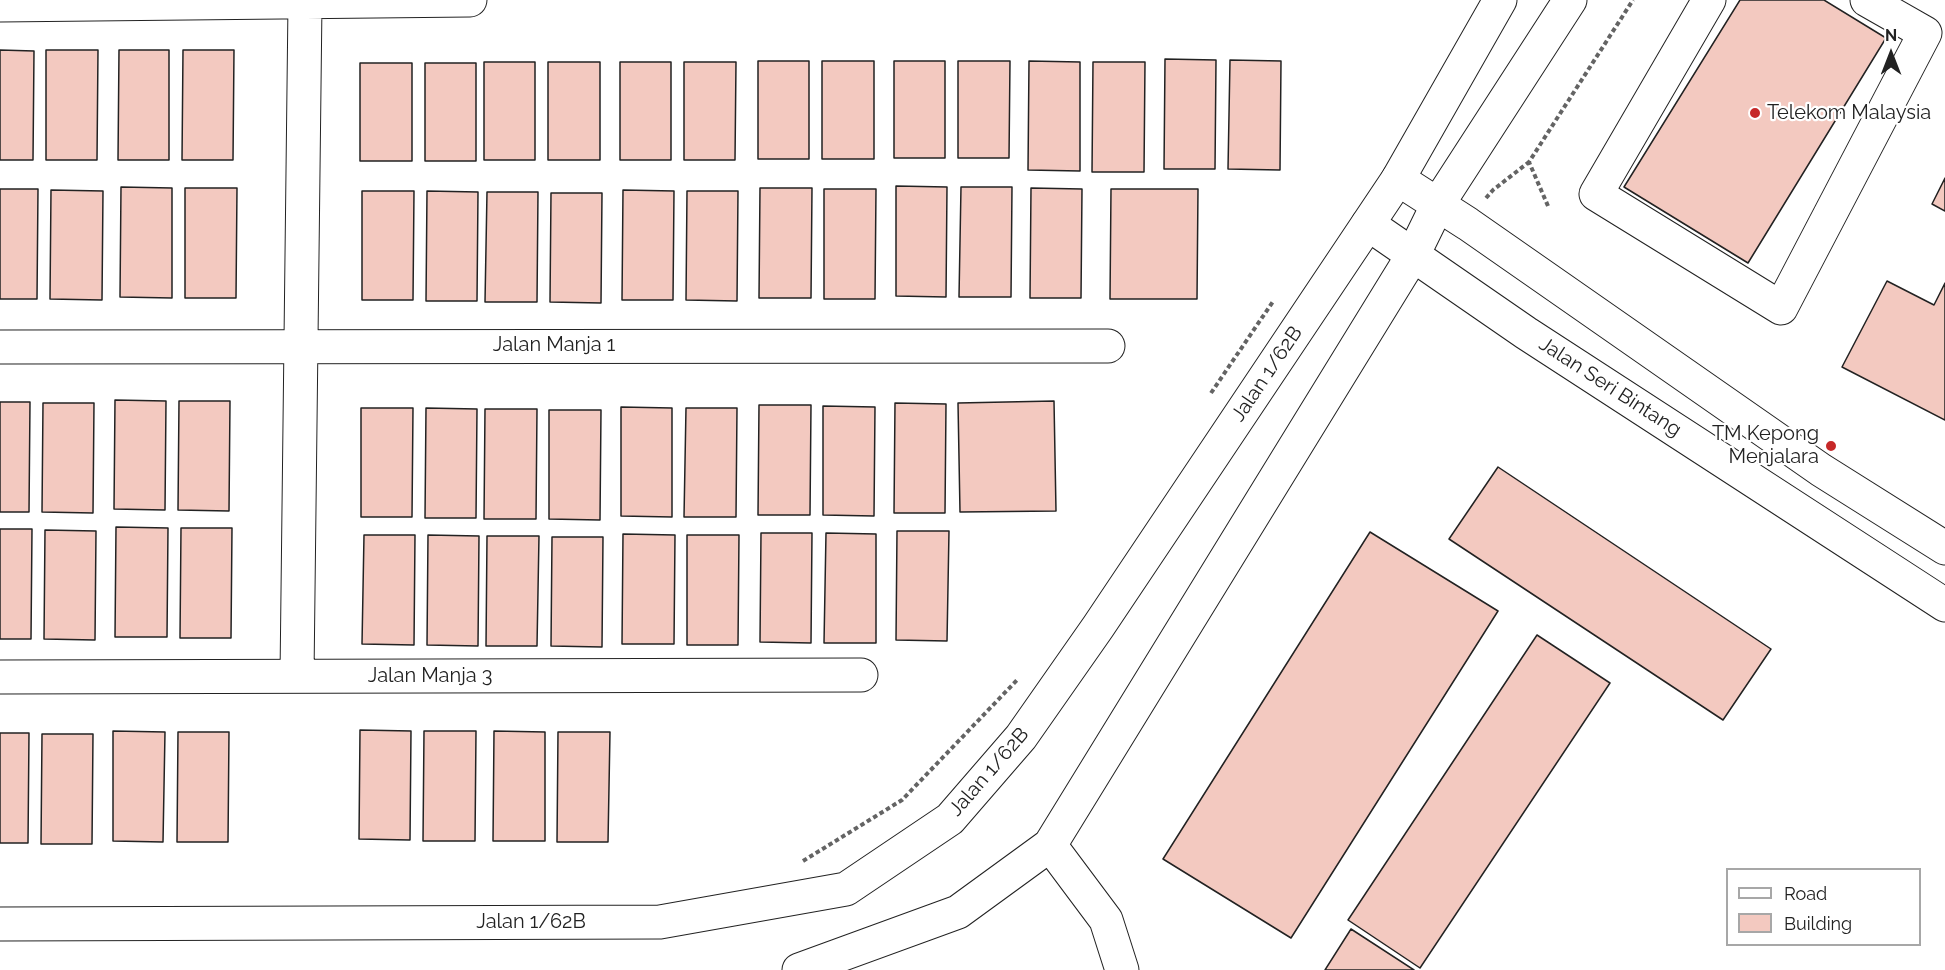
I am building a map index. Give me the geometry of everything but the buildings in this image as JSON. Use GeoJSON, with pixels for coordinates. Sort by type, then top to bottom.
{"type":"FeatureCollection","features":[{"type":"Feature","properties":{"kind":"street"},"geometry":{"type":"LineString","coordinates":[[0,5],[470,0]]}},
{"type":"Feature","properties":{"kind":"street","name":"Jalan 1/62B"},"geometry":{"type":"LineString","coordinates":[[0,924],[660,922],[846,890],[950,819],[1021,737],[1098,627],[1398,179],[1500,0]]}},
{"type":"Feature","properties":{"kind":"street"},"geometry":{"type":"LineString","coordinates":[[800,970],[958,912],[1050,845],[1413,255],[1438,204],[1570,0]]}},
{"type":"Feature","properties":{"kind":"street"},"geometry":{"type":"LineString","coordinates":[[1709,0],[1596,194],[1781,308],[1926,33],[1867,0]]}},
{"type":"Feature","properties":{"kind":"street"},"geometry":{"type":"LineString","coordinates":[[297,676],[304,3]]}},
{"type":"Feature","properties":{"kind":"street"},"geometry":{"type":"LineString","coordinates":[[1398,179],[1438,204],[1821,470],[1945,548]]}},
{"type":"Feature","properties":{"kind":"street","name":"Jalan Seri Bintang"},"geometry":{"type":"LineString","coordinates":[[1368,224],[1526,333],[1945,605]]}},
{"type":"Feature","properties":{"kind":"street","name":"Jalan Manja 1"},"geometry":{"type":"LineString","coordinates":[[0,348],[301,345],[1108,346]]}},
{"type":"Feature","properties":{"kind":"street","name":"Jalan Manja 3"},"geometry":{"type":"LineString","coordinates":[[0,677],[861,675]]}},
{"type":"Feature","properties":{"kind":"street"},"geometry":{"type":"LineString","coordinates":[[1050,845],[1106,920],[1122,970]]}},
{"type":"Feature","properties":{"kind":"path"},"geometry":{"type":"LineString","coordinates":[[1548,206],[1529,162],[1633,0]]}},
{"type":"Feature","properties":{"kind":"path"},"geometry":{"type":"LineString","coordinates":[[1211,394],[1254,326],[1280,292]]}},
{"type":"Feature","properties":{"kind":"path"},"geometry":{"type":"LineString","coordinates":[[797,865],[902,800],[1026,670]]}},
{"type":"Feature","properties":{"kind":"place","name":"Telekom Malaysia"},"geometry":{"type":"Point","coordinates":[1755,113]}},
{"type":"Feature","properties":{"kind":"place","name":"TM Kepong Menjalara"},"geometry":{"type":"Point","coordinates":[1831,446]}}]}
